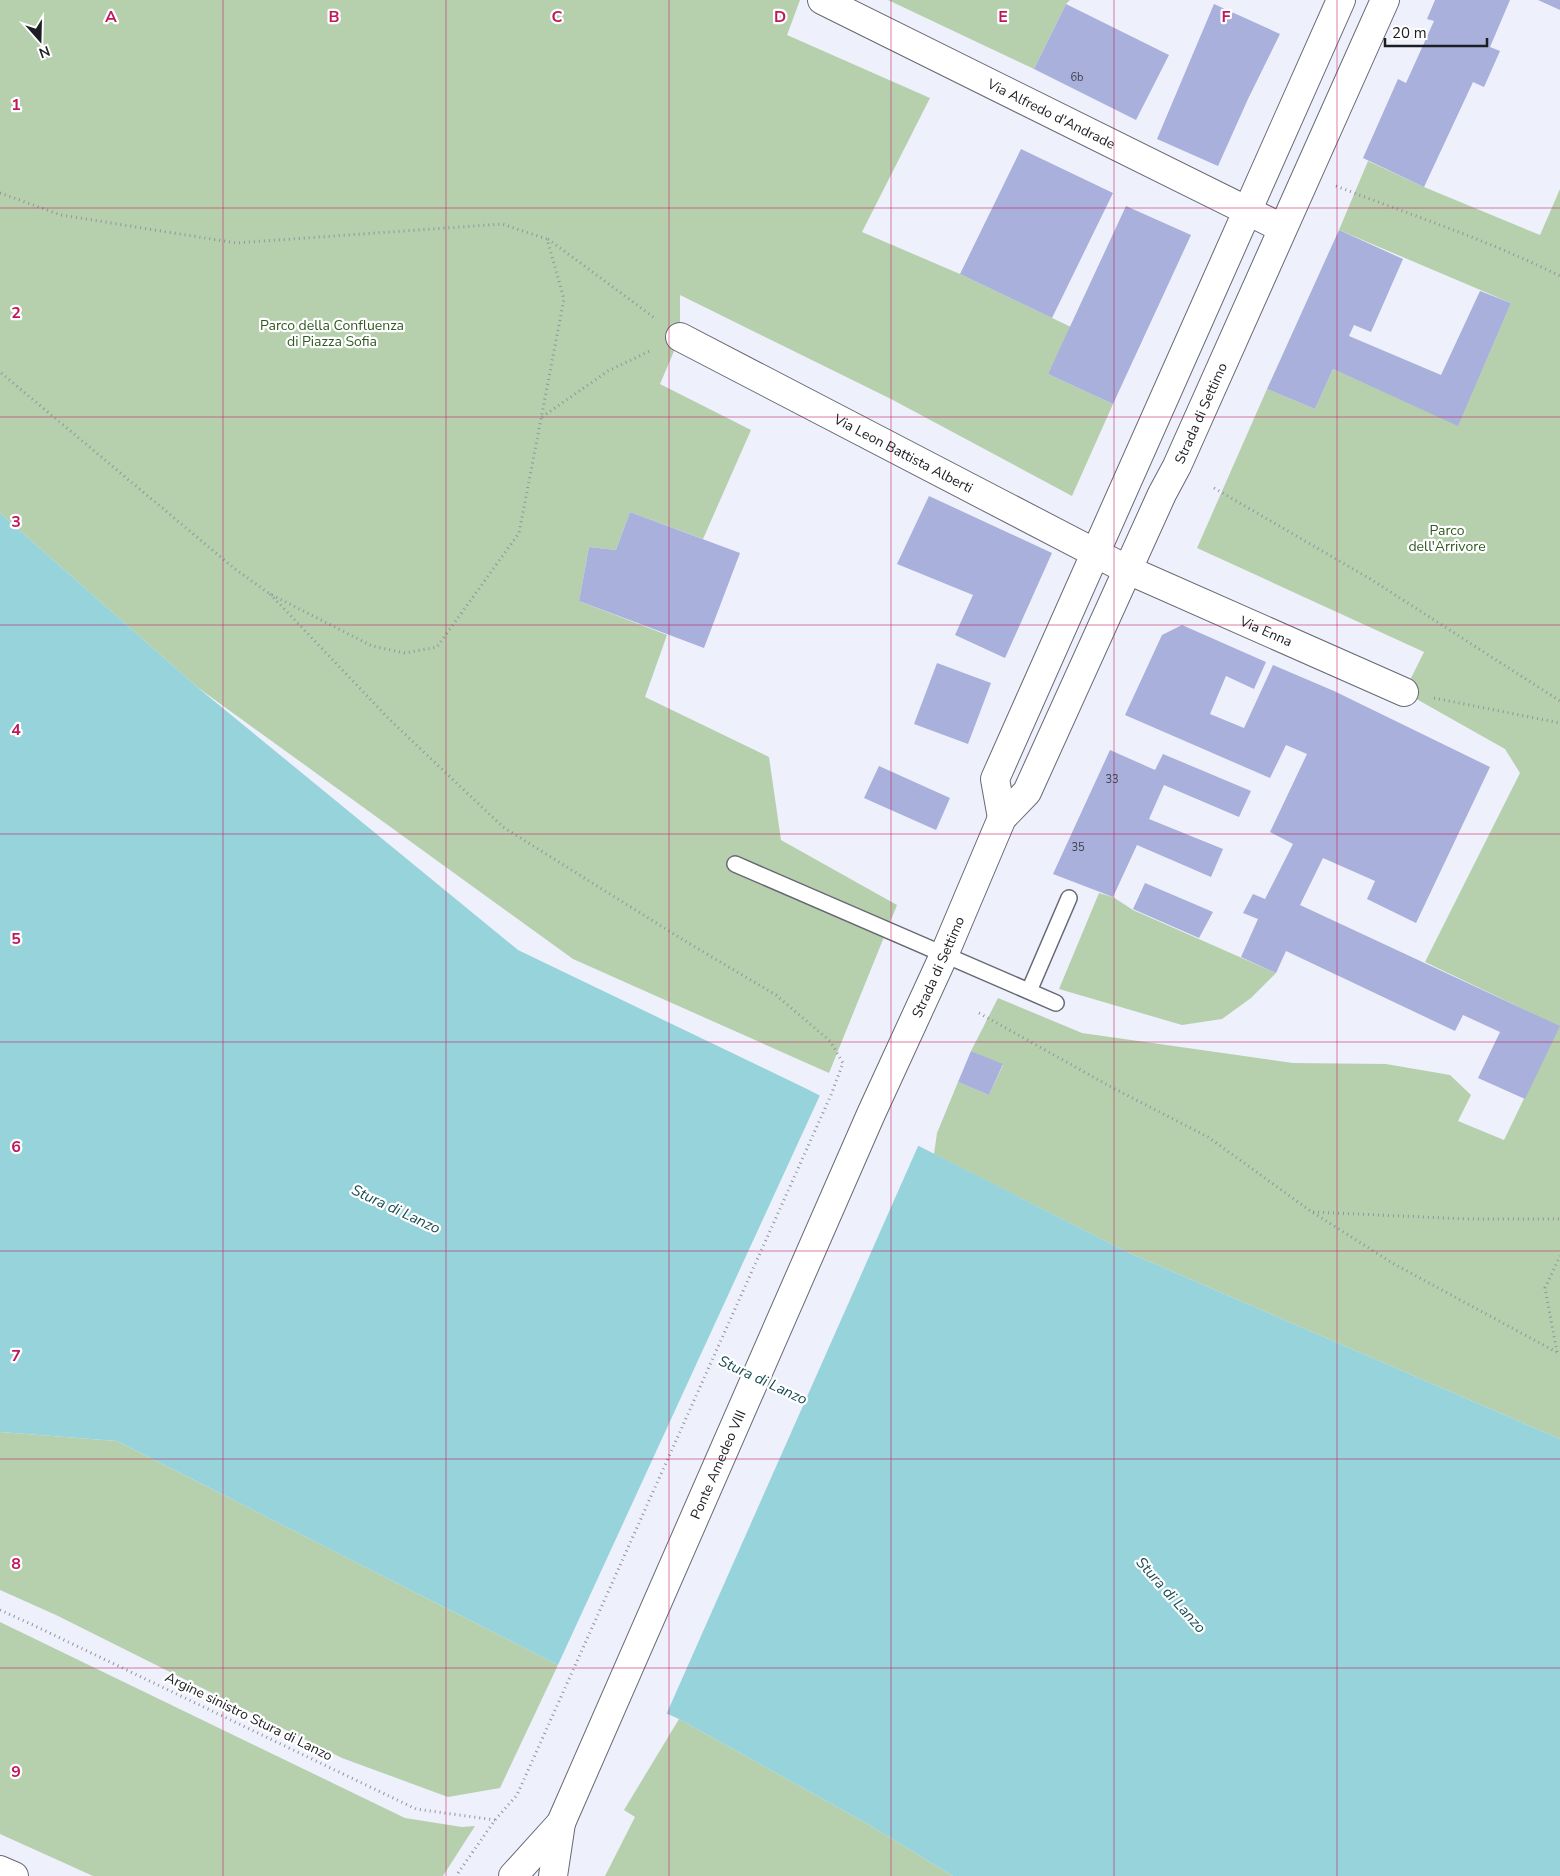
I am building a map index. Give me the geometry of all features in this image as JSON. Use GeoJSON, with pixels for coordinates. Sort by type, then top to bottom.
{"type":"FeatureCollection","features":[{"type":"Feature","properties":{"kind":"main road","name":"Via Alfredo d'Andrade"},"geometry":{"type":"LineString","coordinates":[[822,0],[1282,228]]}},
{"type":"Feature","properties":{"kind":"main road"},"geometry":{"type":"LineString","coordinates":[[1002,818],[995,779],[1340,0]]}},
{"type":"Feature","properties":{"kind":"main road","name":"Strada di Settimo"},"geometry":{"type":"LineString","coordinates":[[871,1114],[944,955],[1002,818],[1028,792],[1162,494],[1177,466],[1385,0]]}},
{"type":"Feature","properties":{"kind":"main road","name":"Via Leon Battista Alberti"},"geometry":{"type":"LineString","coordinates":[[680,337],[1128,570]]}},
{"type":"Feature","properties":{"kind":"main road","name":"Via Enna"},"geometry":{"type":"LineString","coordinates":[[1128,570],[1404,692]]}},
{"type":"Feature","properties":{"kind":"main road","name":"Ponte Amedeo VIII"},"geometry":{"type":"LineString","coordinates":[[563,1820],[871,1114]]}},
{"type":"Feature","properties":{"kind":"main road"},"geometry":{"type":"LineString","coordinates":[[513,1876],[563,1820]]}},
{"type":"Feature","properties":{"kind":"main road"},"geometry":{"type":"LineString","coordinates":[[553,1876],[563,1820]]}},
{"type":"Feature","properties":{"kind":"main road"},"geometry":{"type":"LineString","coordinates":[[0,1870],[14,1876]]}},
{"type":"Feature","properties":{"kind":"lane"},"geometry":{"type":"LineString","coordinates":[[735,864],[1056,1003]]}},
{"type":"Feature","properties":{"kind":"lane"},"geometry":{"type":"LineString","coordinates":[[1029,991],[1069,898]]}},
{"type":"Feature","properties":{"kind":"path"},"geometry":{"type":"LineString","coordinates":[[1308,175],[1432,221],[1532,262],[1560,276]]}},
{"type":"Feature","properties":{"kind":"path"},"geometry":{"type":"LineString","coordinates":[[0,193],[61,215],[236,243],[502,224],[548,238],[680,337],[608,371],[541,417]]}},
{"type":"Feature","properties":{"kind":"path"},"geometry":{"type":"LineString","coordinates":[[0,372],[235,570],[270,594],[372,646],[405,653],[437,647],[519,532],[564,300],[548,238]]}},
{"type":"Feature","properties":{"kind":"path"},"geometry":{"type":"LineString","coordinates":[[1214,488],[1372,580],[1560,701]]}},
{"type":"Feature","properties":{"kind":"path"},"geometry":{"type":"LineString","coordinates":[[270,594],[390,720],[503,827],[685,941],[776,995],[830,1041],[844,1062],[831,1095],[517,1795],[495,1820],[456,1876]]}},
{"type":"Feature","properties":{"kind":"path"},"geometry":{"type":"LineString","coordinates":[[1404,692],[1560,723]]}},
{"type":"Feature","properties":{"kind":"path"},"geometry":{"type":"LineString","coordinates":[[979,1013],[1113,1088],[1208,1137],[1312,1212],[1394,1264],[1558,1353]]}},
{"type":"Feature","properties":{"kind":"path"},"geometry":{"type":"LineString","coordinates":[[1312,1212],[1467,1219],[1560,1219]]}},
{"type":"Feature","properties":{"kind":"path"},"geometry":{"type":"LineString","coordinates":[[1558,1353],[1545,1288],[1560,1256]]}},
{"type":"Feature","properties":{"kind":"path","name":"Argine sinistro Stura di Lanzo"},"geometry":{"type":"LineString","coordinates":[[0,1610],[60,1637],[416,1809],[495,1820]]}},
{"type":"Feature","properties":{"kind":"green space","name":"Parco della Confluenza di Piazza Sofia"},"geometry":{"type":"Polygon","coordinates":[[[0,0],[800,0],[787,35],[930,98],[862,232],[960,274],[1071,327],[1048,374],[1113,404],[1072,496],[891,399],[680,295],[680,337],[660,384],[751,430],[703,539],[630,512],[616,550],[589,547],[579,601],[667,635],[645,697],[769,757],[781,840],[897,905],[829,1073],[573,959],[197,687],[0,513],[0,0]]]}},
{"type":"Feature","properties":{"kind":"green space"},"geometry":{"type":"Polygon","coordinates":[[[888,0],[1070,0],[1066,4],[1034,69],[888,0]]]}},
{"type":"Feature","properties":{"kind":"green space","name":"Parco dell'Arrivore"},"geometry":{"type":"Polygon","coordinates":[[[1368,161],[1424,187],[1540,235],[1560,189],[1560,1439],[1125,1251],[934,1154],[937,1133],[958,1082],[989,1095],[1003,1065],[971,1051],[998,998],[1082,1033],[1293,1063],[1386,1064],[1450,1075],[1471,1095],[1458,1121],[1504,1140],[1559,1026],[1425,962],[1520,773],[1505,749],[1404,692],[1424,652],[1197,548],[1267,389],[1315,409],[1333,369],[1458,425],[1511,303],[1339,230],[1368,161]]]}},
{"type":"Feature","properties":{"kind":"green space"},"geometry":{"type":"Polygon","coordinates":[[[1099,893],[1113,897],[1133,910],[1276,973],[1251,998],[1222,1019],[1182,1025],[1059,989],[1099,893]]]}},
{"type":"Feature","properties":{"kind":"green space"},"geometry":{"type":"Polygon","coordinates":[[[0,1432],[117,1441],[558,1665],[500,1788],[448,1797],[342,1758],[56,1615],[0,1590],[0,1432]]]}},
{"type":"Feature","properties":{"kind":"green space"},"geometry":{"type":"Polygon","coordinates":[[[0,1622],[405,1818],[462,1827],[475,1826],[443,1876],[93,1876],[0,1834],[0,1622]]]}},
{"type":"Feature","properties":{"kind":"green space"},"geometry":{"type":"Polygon","coordinates":[[[679,1719],[866,1823],[953,1876],[605,1876],[635,1817],[624,1810],[679,1719]]]}},
{"type":"Feature","properties":{"kind":"water","name":"Stura di Lanzo"},"geometry":{"type":"Polygon","coordinates":[[[0,513],[197,687],[518,950],[807,1089],[1125,1251],[1560,1439],[1560,1876],[953,1876],[866,1823],[679,1719],[558,1665],[117,1441],[0,1432],[0,513]]]}},
{"type":"Feature","properties":{"kind":"pier"},"geometry":{"type":"Polygon","coordinates":[[[821,1093],[919,1144],[666,1715],[557,1667],[821,1093]]]}},
{"type":"Feature","properties":{"kind":"building"},"geometry":{"type":"Polygon","coordinates":[[[1435,0],[1510,0],[1490,47],[1500,51],[1484,87],[1473,82],[1424,187],[1363,158],[1398,79],[1406,83],[1434,21],[1427,19],[1435,0]]]}},
{"type":"Feature","properties":{"kind":"building"},"geometry":{"type":"Polygon","coordinates":[[[1538,0],[1560,0],[1560,10],[1538,0]]]}},
{"type":"Feature","properties":{"kind":"building"},"geometry":{"type":"Polygon","coordinates":[[[1066,4],[1169,55],[1136,120],[1034,69],[1066,4]]]}},
{"type":"Feature","properties":{"kind":"building"},"geometry":{"type":"Polygon","coordinates":[[[1214,4],[1280,34],[1218,166],[1157,139],[1214,4]]]}},
{"type":"Feature","properties":{"kind":"building"},"geometry":{"type":"Polygon","coordinates":[[[1021,149],[1113,193],[1052,318],[960,274],[1021,149]]]}},
{"type":"Feature","properties":{"kind":"building"},"geometry":{"type":"Polygon","coordinates":[[[1126,206],[1191,235],[1113,404],[1048,374],[1126,206]]]}},
{"type":"Feature","properties":{"kind":"building"},"geometry":{"type":"Polygon","coordinates":[[[1339,230],[1403,259],[1371,332],[1354,325],[1349,336],[1441,375],[1480,291],[1511,303],[1458,426],[1333,369],[1315,409],[1267,389],[1339,230]]]}},
{"type":"Feature","properties":{"kind":"building"},"geometry":{"type":"Polygon","coordinates":[[[929,496],[1052,553],[1005,658],[955,635],[973,595],[897,564],[929,496]]]}},
{"type":"Feature","properties":{"kind":"building"},"geometry":{"type":"Polygon","coordinates":[[[630,512],[740,553],[704,648],[579,601],[589,547],[616,550],[630,512]]]}},
{"type":"Feature","properties":{"kind":"building"},"geometry":{"type":"Polygon","coordinates":[[[1182,625],[1266,662],[1254,689],[1226,676],[1210,714],[1244,728],[1273,665],[1334,691],[1490,767],[1416,923],[1367,899],[1375,881],[1323,858],[1300,905],[1560,1026],[1525,1099],[1478,1078],[1500,1032],[1463,1015],[1455,1031],[1286,951],[1276,973],[1241,957],[1258,919],[1243,913],[1253,894],[1265,899],[1293,844],[1270,832],[1307,754],[1286,745],[1270,778],[1125,715],[1162,635],[1182,625]]]}},
{"type":"Feature","properties":{"kind":"building"},"geometry":{"type":"Polygon","coordinates":[[[937,663],[991,683],[968,744],[914,724],[937,663]]]}},
{"type":"Feature","properties":{"kind":"building"},"geometry":{"type":"Polygon","coordinates":[[[1110,750],[1155,770],[1163,754],[1251,791],[1239,817],[1164,785],[1149,819],[1223,849],[1211,877],[1137,845],[1113,897],[1053,874],[1110,750]]]}},
{"type":"Feature","properties":{"kind":"building"},"geometry":{"type":"Polygon","coordinates":[[[879,766],[950,798],[936,830],[864,798],[879,766]]]}},
{"type":"Feature","properties":{"kind":"building"},"geometry":{"type":"Polygon","coordinates":[[[1145,883],[1213,912],[1199,938],[1133,909],[1145,883]]]}},
{"type":"Feature","properties":{"kind":"building"},"geometry":{"type":"Polygon","coordinates":[[[971,1051],[1003,1064],[989,1095],[958,1082],[971,1051]]]}}]}
